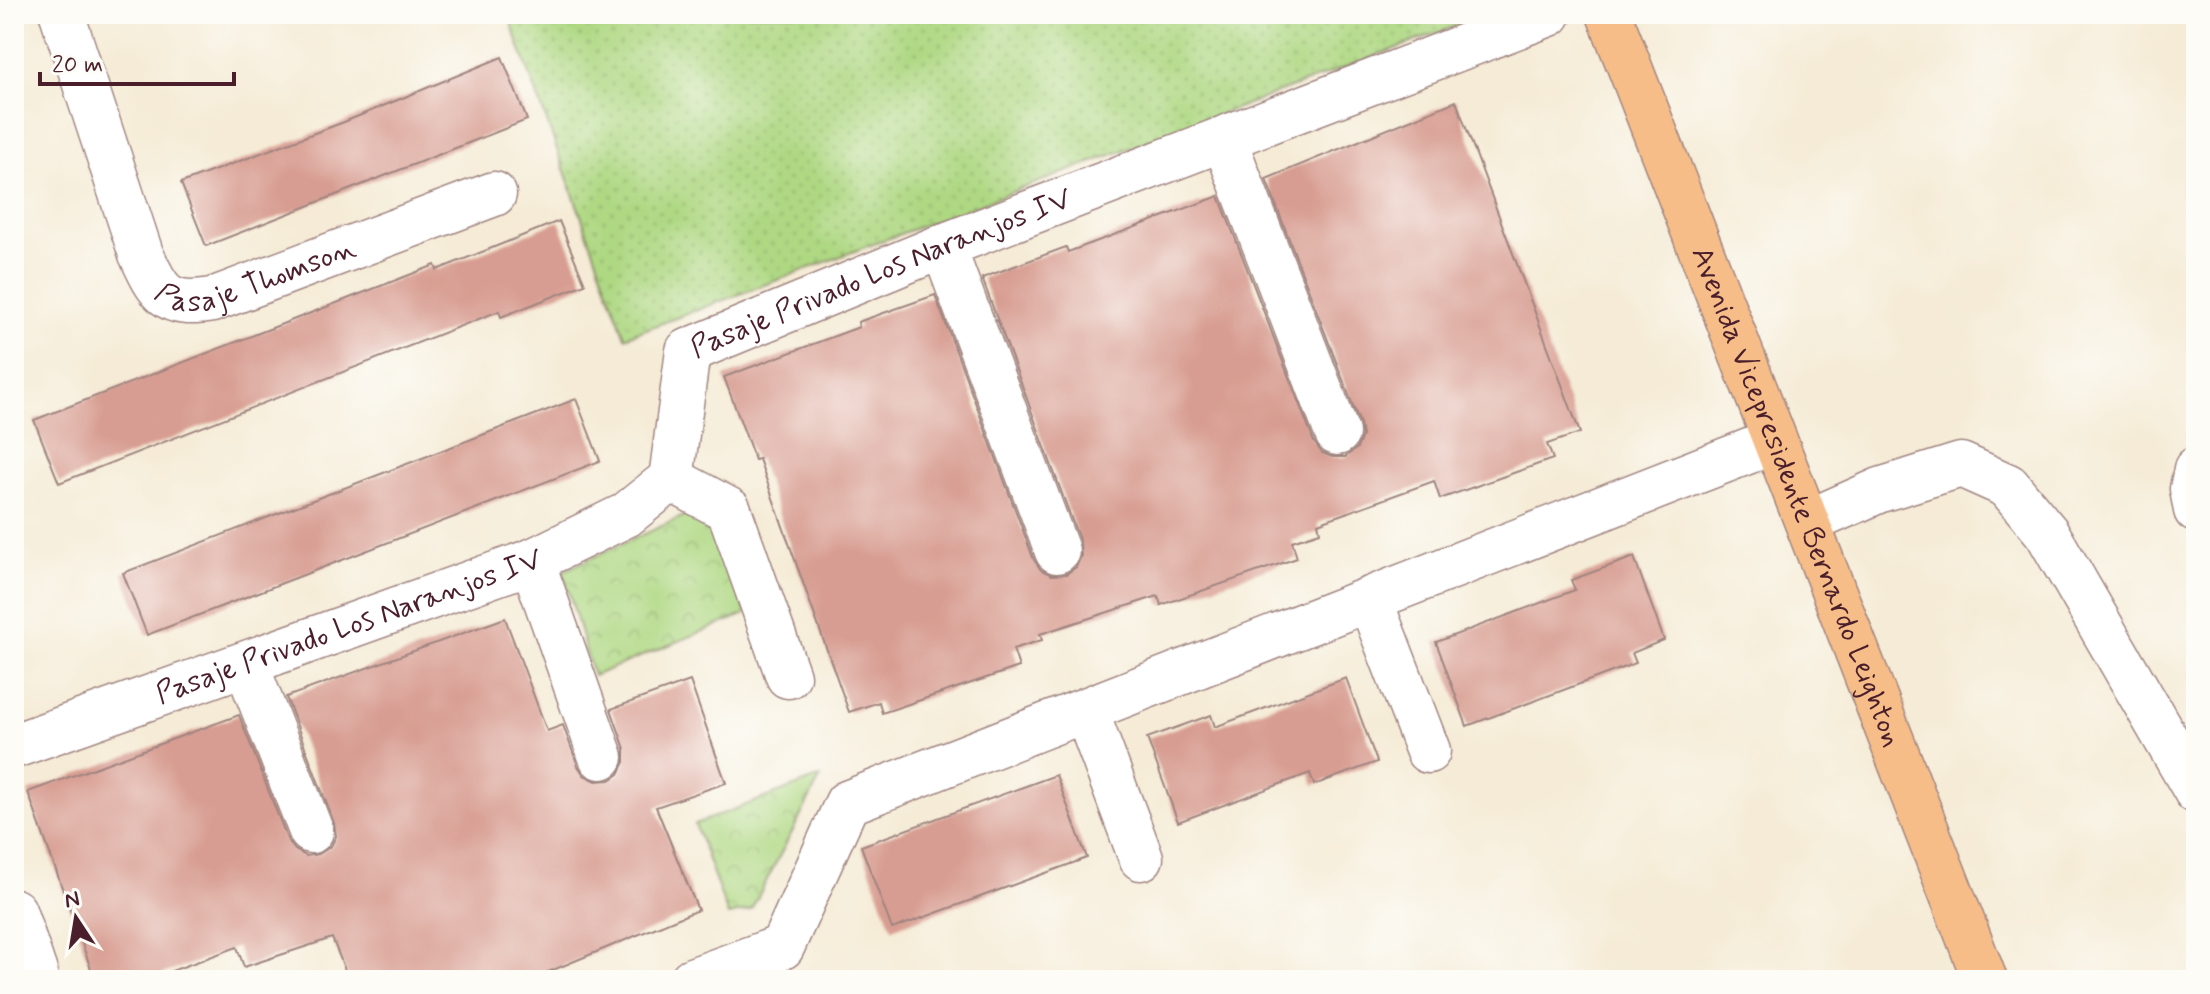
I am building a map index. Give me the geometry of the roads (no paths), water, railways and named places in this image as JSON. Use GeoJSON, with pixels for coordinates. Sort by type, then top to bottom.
{"type":"FeatureCollection","features":[{"type":"Feature","properties":{"kind":"main road","name":"Avenida Vicepresidente Bernardo Leighton"},"geometry":{"type":"LineString","coordinates":[[1609,14],[1985,980]]}},
{"type":"Feature","properties":{"kind":"street","name":"Pasaje Thomson"},"geometry":{"type":"LineString","coordinates":[[62,14],[141,254],[155,283],[169,300],[188,304],[212,300],[494,194]]}},
{"type":"Feature","properties":{"kind":"street","name":"Pasaje Privado Los Naranjos IV"},"geometry":{"type":"LineString","coordinates":[[14,746],[532,561],[626,515],[671,479],[688,351],[943,246],[1549,14]]}},
{"type":"Feature","properties":{"kind":"street"},"geometry":{"type":"LineString","coordinates":[[1224,139],[1337,433]]}},
{"type":"Feature","properties":{"kind":"street"},"geometry":{"type":"LineString","coordinates":[[943,246],[1057,551]]}},
{"type":"Feature","properties":{"kind":"street"},"geometry":{"type":"LineString","coordinates":[[692,980],[788,964],[847,803],[1775,441]]}},
{"type":"Feature","properties":{"kind":"street"},"geometry":{"type":"LineString","coordinates":[[1808,522],[1880,490],[1961,465],[2008,486],[2047,533],[2196,791]]}},
{"type":"Feature","properties":{"kind":"street"},"geometry":{"type":"LineString","coordinates":[[2196,469],[2192,489],[2196,510]]}},
{"type":"Feature","properties":{"kind":"street"},"geometry":{"type":"LineString","coordinates":[[671,479],[729,510],[788,676]]}},
{"type":"Feature","properties":{"kind":"street"},"geometry":{"type":"LineString","coordinates":[[532,561],[601,757]]}},
{"type":"Feature","properties":{"kind":"street"},"geometry":{"type":"LineString","coordinates":[[1370,600],[1428,751]]}},
{"type":"Feature","properties":{"kind":"street"},"geometry":{"type":"LineString","coordinates":[[246,664],[311,831]]}},
{"type":"Feature","properties":{"kind":"street"},"geometry":{"type":"LineString","coordinates":[[1086,711],[1141,858]]}},
{"type":"Feature","properties":{"kind":"street"},"geometry":{"type":"LineString","coordinates":[[14,911],[35,972]]}}]}
